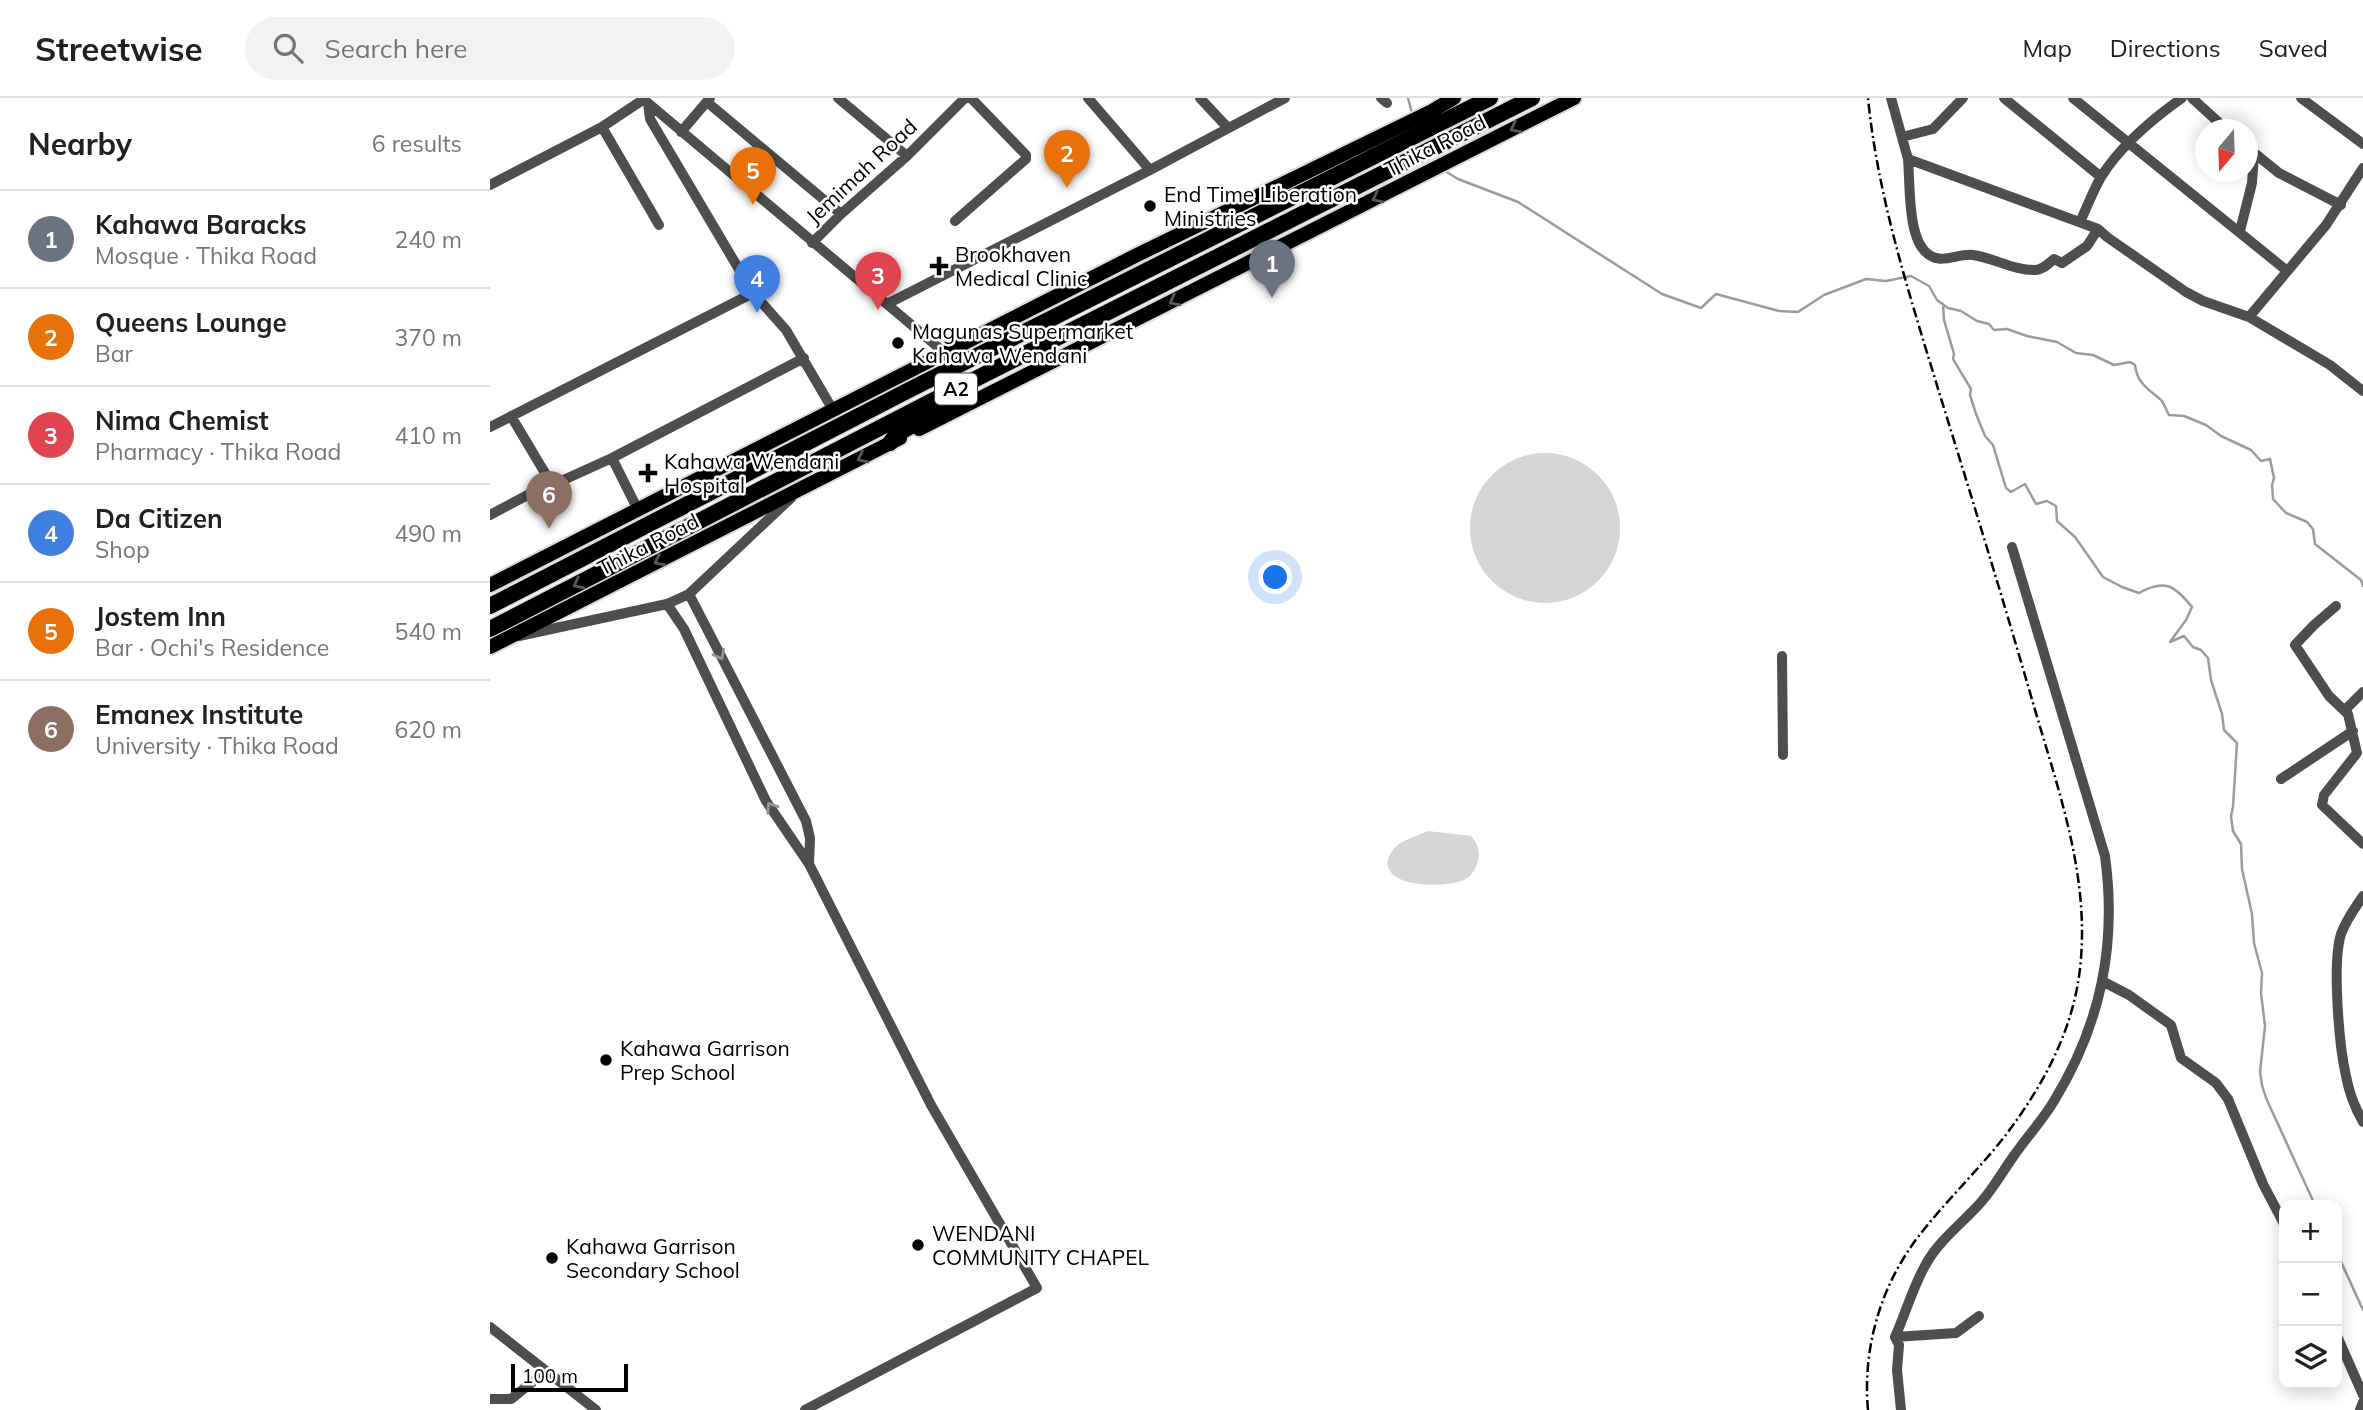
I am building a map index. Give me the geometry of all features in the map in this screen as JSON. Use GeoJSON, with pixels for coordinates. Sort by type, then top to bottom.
{"type":"FeatureCollection","features":[{"type":"Feature","properties":{"kind":"highway","name":"Thika Road"},"geometry":{"type":"LineString","coordinates":[[490,606],[1412,129],[1436,117],[1490,98]]}},
{"type":"Feature","properties":{"kind":"highway","name":"Thika Road"},"geometry":{"type":"LineString","coordinates":[[490,629],[1532,98]]}},
{"type":"Feature","properties":{"kind":"highway"},"geometry":{"type":"LineString","coordinates":[[890,443],[896,435],[934,412],[963,386]]}},
{"type":"Feature","properties":{"kind":"main road","name":"Thika Road"},"geometry":{"type":"LineString","coordinates":[[1436,117],[1454,98]]}},
{"type":"Feature","properties":{"kind":"main road","name":"Thika Road"},"geometry":{"type":"LineString","coordinates":[[490,647],[1574,98]]}},
{"type":"Feature","properties":{"kind":"main road","name":"Thika Road"},"geometry":{"type":"LineString","coordinates":[[490,586],[1135,256],[1412,129]]}},
{"type":"Feature","properties":{"kind":"street"},"geometry":{"type":"LineString","coordinates":[[838,98],[907,156]]}},
{"type":"Feature","properties":{"kind":"street"},"geometry":{"type":"LineString","coordinates":[[955,222],[1026,159],[1026,155],[968,98]]}},
{"type":"Feature","properties":{"kind":"street","name":"Jemimah Road"},"geometry":{"type":"LineString","coordinates":[[812,243],[968,98]]}},
{"type":"Feature","properties":{"kind":"street"},"geometry":{"type":"LineString","coordinates":[[1087,98],[1150,170]]}},
{"type":"Feature","properties":{"kind":"street"},"geometry":{"type":"LineString","coordinates":[[1200,98],[1228,128]]}},
{"type":"Feature","properties":{"kind":"street"},"geometry":{"type":"LineString","coordinates":[[887,304],[1285,98]]}},
{"type":"Feature","properties":{"kind":"street"},"geometry":{"type":"LineString","coordinates":[[1891,98],[1909,159],[1912,212],[1917,237],[1924,251],[1937,258],[1952,259],[1971,255],[2026,270],[2041,270],[2054,259],[2062,262],[2087,246],[2098,229]]}},
{"type":"Feature","properties":{"kind":"street"},"geometry":{"type":"LineString","coordinates":[[1902,137],[1933,129],[1964,98]]}},
{"type":"Feature","properties":{"kind":"street"},"geometry":{"type":"LineString","coordinates":[[2004,98],[2101,177]]}},
{"type":"Feature","properties":{"kind":"street"},"geometry":{"type":"LineString","coordinates":[[2073,98],[2286,270]]}},
{"type":"Feature","properties":{"kind":"street"},"geometry":{"type":"LineString","coordinates":[[2080,222],[2101,177],[2127,143],[2153,119],[2182,98]]}},
{"type":"Feature","properties":{"kind":"street"},"geometry":{"type":"LineString","coordinates":[[2192,98],[2215,119]]}},
{"type":"Feature","properties":{"kind":"street"},"geometry":{"type":"LineString","coordinates":[[2301,98],[2363,144]]}},
{"type":"Feature","properties":{"kind":"street"},"geometry":{"type":"LineString","coordinates":[[490,185],[602,127],[645,100]]}},
{"type":"Feature","properties":{"kind":"street"},"geometry":{"type":"LineString","coordinates":[[645,100],[945,353]]}},
{"type":"Feature","properties":{"kind":"street"},"geometry":{"type":"LineString","coordinates":[[645,100],[650,119],[753,293],[786,330],[833,410]]}},
{"type":"Feature","properties":{"kind":"street"},"geometry":{"type":"LineString","coordinates":[[681,132],[708,100],[841,214]]}},
{"type":"Feature","properties":{"kind":"street"},"geometry":{"type":"LineString","coordinates":[[602,127],[659,225]]}},
{"type":"Feature","properties":{"kind":"street"},"geometry":{"type":"LineString","coordinates":[[2258,156],[2280,173],[2341,205]]}},
{"type":"Feature","properties":{"kind":"street"},"geometry":{"type":"LineString","coordinates":[[1909,159],[2098,229],[2186,292],[2249,317],[2330,365],[2363,391]]}},
{"type":"Feature","properties":{"kind":"street"},"geometry":{"type":"LineString","coordinates":[[2249,317],[2341,205],[2363,168]]}},
{"type":"Feature","properties":{"kind":"street"},"geometry":{"type":"LineString","coordinates":[[2240,231],[2252,182]]}},
{"type":"Feature","properties":{"kind":"street"},"geometry":{"type":"LineString","coordinates":[[490,427],[753,293]]}},
{"type":"Feature","properties":{"kind":"street"},"geometry":{"type":"LineString","coordinates":[[491,512],[552,482],[559,482],[612,458],[804,358]]}},
{"type":"Feature","properties":{"kind":"street"},"geometry":{"type":"LineString","coordinates":[[511,416],[552,482]]}},
{"type":"Feature","properties":{"kind":"street"},"geometry":{"type":"LineString","coordinates":[[612,458],[639,510]]}},
{"type":"Feature","properties":{"kind":"street"},"geometry":{"type":"LineString","coordinates":[[506,639],[667,604],[689,594],[798,491]]}},
{"type":"Feature","properties":{"kind":"street"},"geometry":{"type":"LineString","coordinates":[[1901,1410],[1897,1370],[1899,1345],[1895,1337],[1926,1263],[1982,1201],[2053,1103],[2078,1057],[2096,1007],[2110,928],[2105,856],[2012,547]]}},
{"type":"Feature","properties":{"kind":"street"},"geometry":{"type":"LineString","coordinates":[[689,594],[806,821],[810,838],[809,864]]}},
{"type":"Feature","properties":{"kind":"street"},"geometry":{"type":"LineString","coordinates":[[667,604],[684,629],[766,801],[809,864],[931,1105],[1037,1288],[805,1410]]}},
{"type":"Feature","properties":{"kind":"street"},"geometry":{"type":"LineString","coordinates":[[2336,606],[2295,643],[2329,696],[2350,718],[2357,753],[2324,795],[2322,805],[2363,844]]}},
{"type":"Feature","properties":{"kind":"street"},"geometry":{"type":"LineString","coordinates":[[1782,656],[1783,755]]}},
{"type":"Feature","properties":{"kind":"street"},"geometry":{"type":"LineString","coordinates":[[2345,710],[2363,692]]}},
{"type":"Feature","properties":{"kind":"street"},"geometry":{"type":"LineString","coordinates":[[2281,779],[2353,731]]}},
{"type":"Feature","properties":{"kind":"street"},"geometry":{"type":"LineString","coordinates":[[2363,898],[2342,934],[2338,962],[2341,1036],[2346,1076],[2363,1122]]}},
{"type":"Feature","properties":{"kind":"street"},"geometry":{"type":"LineString","coordinates":[[2102,981],[2129,995],[2171,1025],[2178,1054],[2216,1083],[2228,1099],[2263,1184],[2279,1214]]}},
{"type":"Feature","properties":{"kind":"street"},"geometry":{"type":"LineString","coordinates":[[1895,1337],[1956,1333],[1979,1315]]}},
{"type":"Feature","properties":{"kind":"street"},"geometry":{"type":"LineString","coordinates":[[490,1326],[596,1410]]}},
{"type":"Feature","properties":{"kind":"street"},"geometry":{"type":"LineString","coordinates":[[2342,1347],[2363,1395]]}},
{"type":"Feature","properties":{"kind":"street"},"geometry":{"type":"LineString","coordinates":[[490,1399],[511,1399],[546,1371]]}},
{"type":"Feature","properties":{"kind":"street"},"geometry":{"type":"LineString","coordinates":[[2360,1410],[2363,1402]]}},
{"type":"Feature","properties":{"kind":"shaded area"},"geometry":{"type":"Polygon","coordinates":[[[1545,453],[1574,459],[1598,475],[1614,499],[1620,528],[1614,557],[1598,581],[1574,597],[1545,603],[1516,597],[1492,581],[1476,557],[1470,528],[1476,499],[1492,475],[1516,459],[1545,453]]]}},
{"type":"Feature","properties":{"kind":"shaded area"},"geometry":{"type":"Polygon","coordinates":[[[1428,831],[1471,836],[1479,854],[1470,876],[1455,883],[1434,885],[1403,880],[1389,870],[1389,856],[1397,846],[1428,831]]]}},
{"type":"Feature","properties":{"kind":"waterway"},"geometry":{"type":"LineString","coordinates":[[1408,98],[1412,113]]}},
{"type":"Feature","properties":{"kind":"waterway"},"geometry":{"type":"LineString","coordinates":[[1445,171],[1458,179],[1518,202],[1662,294],[1701,308],[1716,294],[1779,311],[1798,312],[1824,295],[1866,279],[1886,281],[1911,276],[1929,286],[1937,300],[1948,308],[1989,324],[1994,330],[2007,329],[2057,342],[2076,353],[2093,355],[2114,365],[2130,362],[2135,365],[2141,381],[2161,400],[2169,415],[2184,416],[2206,425],[2221,436],[2251,450],[2261,461],[2270,459],[2274,478],[2273,499],[2286,513],[2307,522],[2313,529],[2315,544],[2361,580],[2363,586]]}},
{"type":"Feature","properties":{"kind":"waterway"},"geometry":{"type":"LineString","coordinates":[[1943,304],[1953,359],[1971,389],[1970,395],[1976,414],[1985,436],[1993,445],[2006,488],[2011,492],[2025,484],[2036,504],[2047,501],[2056,506],[2057,521],[2075,537],[2103,577],[2139,593],[2156,586],[2169,586],[2192,607],[2170,642],[2184,636],[2208,658],[2224,730],[2237,743],[2231,816],[2233,831],[2241,844],[2242,869],[2252,914],[2254,943],[2262,973],[2261,993],[2265,1026],[2260,1072],[2262,1085],[2313,1200]]}},
{"type":"Feature","properties":{"kind":"waterway"},"geometry":{"type":"LineString","coordinates":[[2342,1263],[2363,1310]]}},
{"type":"Feature","properties":{"kind":"railway"},"geometry":{"type":"LineString","coordinates":[[1868,98],[1879,173],[1906,283],[2061,797],[2075,861],[2082,925],[2081,958],[2073,1007],[2045,1074],[2005,1136],[1911,1247],[1887,1290],[1872,1337],[1868,1361],[1868,1410]]}},
{"type":"Feature","properties":{"kind":"place","name":"Queens Lounge"},"geometry":{"type":"Point","coordinates":[1067,188]}},
{"type":"Feature","properties":{"kind":"place","name":"Jostem Inn"},"geometry":{"type":"Point","coordinates":[753,205]}},
{"type":"Feature","properties":{"kind":"place","name":"End Time Liberation Ministries"},"geometry":{"type":"Point","coordinates":[1150,206]}},
{"type":"Feature","properties":{"kind":"place","name":"Brookhaven Medical Clinic"},"geometry":{"type":"Point","coordinates":[939,266]}},
{"type":"Feature","properties":{"kind":"place","name":"Kahawa Baracks"},"geometry":{"type":"Point","coordinates":[1272,298]}},
{"type":"Feature","properties":{"kind":"place","name":"Nima Chemist"},"geometry":{"type":"Point","coordinates":[878,310]}},
{"type":"Feature","properties":{"kind":"place","name":"Da Citizen"},"geometry":{"type":"Point","coordinates":[757,313]}},
{"type":"Feature","properties":{"kind":"place","name":"Magunas Supermarket Kahawa Wendani"},"geometry":{"type":"Point","coordinates":[898,343]}},
{"type":"Feature","properties":{"kind":"place","name":"Kahawa Wendani Hospital"},"geometry":{"type":"Point","coordinates":[648,473]}},
{"type":"Feature","properties":{"kind":"place","name":"Emanex Institute"},"geometry":{"type":"Point","coordinates":[549,529]}},
{"type":"Feature","properties":{"kind":"place","name":"Kahawa Garrison Prep School"},"geometry":{"type":"Point","coordinates":[606,1060]}},
{"type":"Feature","properties":{"kind":"place","name":"WENDANI COMMUNITY CHAPEL"},"geometry":{"type":"Point","coordinates":[918,1245]}},
{"type":"Feature","properties":{"kind":"place","name":"Kahawa Garrison Secondary School"},"geometry":{"type":"Point","coordinates":[552,1258]}}]}
